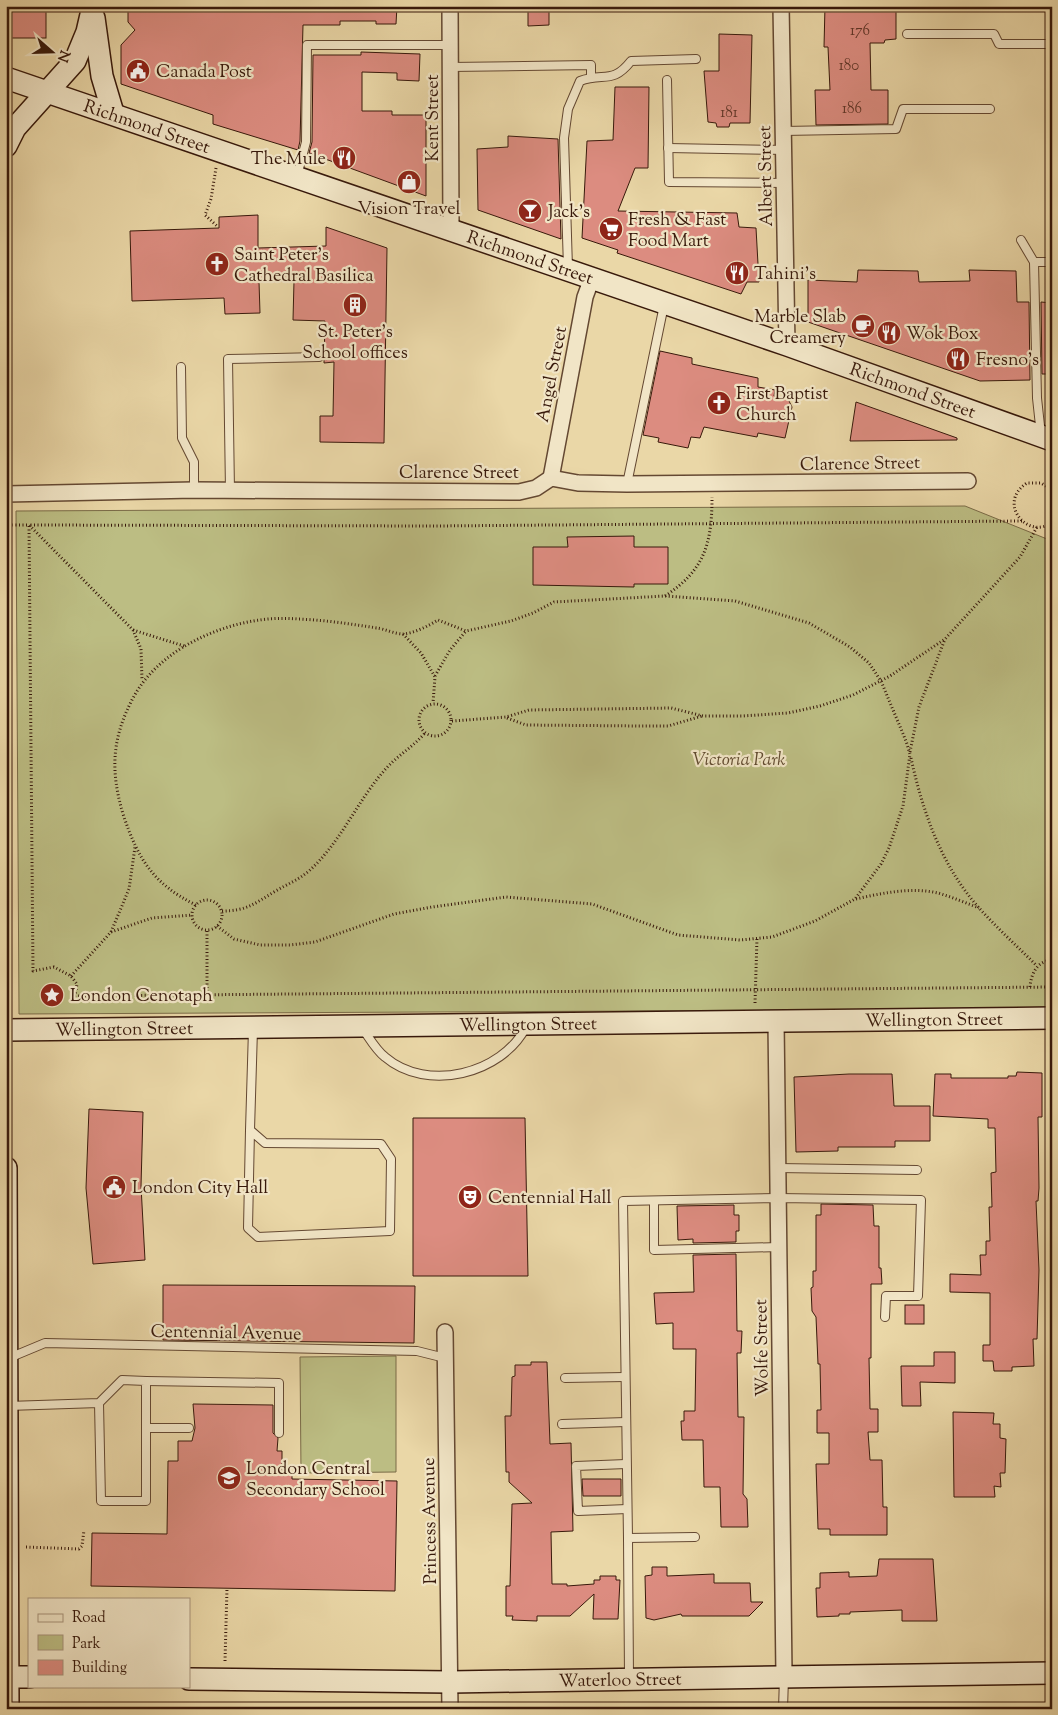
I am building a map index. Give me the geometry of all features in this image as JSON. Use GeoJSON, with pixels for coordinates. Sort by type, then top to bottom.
{"type":"FeatureCollection","features":[{"type":"Feature","properties":{"kind":"street","name":"Kent Street"},"geometry":{"type":"LineString","coordinates":[[450,6],[451,230]]}},
{"type":"Feature","properties":{"kind":"street","name":"Albert Street"},"geometry":{"type":"LineString","coordinates":[[781,6],[787,345]]}},
{"type":"Feature","properties":{"kind":"street"},"geometry":{"type":"LineString","coordinates":[[6,146],[15,128],[76,62],[87,32],[93,7]]}},
{"type":"Feature","properties":{"kind":"street"},"geometry":{"type":"LineString","coordinates":[[93,7],[102,76],[113,113]]}},
{"type":"Feature","properties":{"kind":"street","name":"Richmond Street"},"geometry":{"type":"LineString","coordinates":[[6,78],[49,91],[787,345],[1048,441]]}},
{"type":"Feature","properties":{"kind":"street","name":"Angel Street"},"geometry":{"type":"LineString","coordinates":[[551,478],[584,302],[592,278]]}},
{"type":"Feature","properties":{"kind":"street","name":"Clarence Street"},"geometry":{"type":"LineString","coordinates":[[6,494],[194,490],[519,492],[536,488],[551,478],[578,483],[627,484],[968,481]]}},
{"type":"Feature","properties":{"kind":"street","name":"Wellington Street"},"geometry":{"type":"LineString","coordinates":[[6,1030],[1052,1018]]}},
{"type":"Feature","properties":{"kind":"street","name":"Wolfe Street"},"geometry":{"type":"LineString","coordinates":[[776,1021],[784,1675]]}},
{"type":"Feature","properties":{"kind":"street"},"geometry":{"type":"LineString","coordinates":[[6,1168],[8,1546],[14,1677],[8,1709]]}},
{"type":"Feature","properties":{"kind":"street","name":"Princess Avenue"},"geometry":{"type":"LineString","coordinates":[[445,1332],[450,1709]]}},
{"type":"Feature","properties":{"kind":"street","name":"Waterloo Street"},"geometry":{"type":"LineString","coordinates":[[190,1679],[450,1682],[784,1675],[1052,1673]]}},
{"type":"Feature","properties":{"kind":"lane"},"geometry":{"type":"LineString","coordinates":[[907,34],[994,34],[999,44],[1052,44]]}},
{"type":"Feature","properties":{"kind":"lane"},"geometry":{"type":"LineString","coordinates":[[297,177],[306,142],[307,45],[450,45]]}},
{"type":"Feature","properties":{"kind":"lane"},"geometry":{"type":"LineString","coordinates":[[568,270],[564,138],[568,109],[580,81],[591,77],[611,78],[623,71],[631,61],[696,59]]}},
{"type":"Feature","properties":{"kind":"lane"},"geometry":{"type":"LineString","coordinates":[[450,67],[591,65],[591,77]]}},
{"type":"Feature","properties":{"kind":"lane"},"geometry":{"type":"LineString","coordinates":[[666,80],[669,182],[784,183]]}},
{"type":"Feature","properties":{"kind":"lane"},"geometry":{"type":"LineString","coordinates":[[783,131],[896,130],[903,109],[990,109]]}},
{"type":"Feature","properties":{"kind":"lane"},"geometry":{"type":"LineString","coordinates":[[668,148],[784,150]]}},
{"type":"Feature","properties":{"kind":"lane"},"geometry":{"type":"LineString","coordinates":[[1020,240],[1034,262],[1037,398],[1048,441]]}},
{"type":"Feature","properties":{"kind":"lane"},"geometry":{"type":"LineString","coordinates":[[1034,262],[1052,262]]}},
{"type":"Feature","properties":{"kind":"lane"},"geometry":{"type":"LineString","coordinates":[[627,484],[664,303]]}},
{"type":"Feature","properties":{"kind":"lane"},"geometry":{"type":"LineString","coordinates":[[230,491],[228,358],[320,357]]}},
{"type":"Feature","properties":{"kind":"lane"},"geometry":{"type":"LineString","coordinates":[[181,367],[182,438],[194,462],[194,490]]}},
{"type":"Feature","properties":{"kind":"lane"},"geometry":{"type":"LineString","coordinates":[[361,1026],[385,1058],[416,1071],[451,1075],[472,1071],[510,1051],[529,1023]]}},
{"type":"Feature","properties":{"kind":"lane"},"geometry":{"type":"LineString","coordinates":[[250,1130],[265,1143],[381,1144],[391,1159],[390,1230],[258,1237],[248,1228],[250,1130],[253,1027]]}},
{"type":"Feature","properties":{"kind":"lane"},"geometry":{"type":"LineString","coordinates":[[778,1168],[917,1170]]}},
{"type":"Feature","properties":{"kind":"lane"},"geometry":{"type":"LineString","coordinates":[[629,1678],[623,1201],[778,1198],[921,1200],[918,1296],[886,1296],[885,1317]]}},
{"type":"Feature","properties":{"kind":"lane"},"geometry":{"type":"LineString","coordinates":[[654,1201],[654,1250],[779,1247]]}},
{"type":"Feature","properties":{"kind":"lane","name":"Centennial Avenue"},"geometry":{"type":"LineString","coordinates":[[7,1358],[45,1343],[417,1350],[445,1358]]}},
{"type":"Feature","properties":{"kind":"lane"},"geometry":{"type":"LineString","coordinates":[[565,1378],[625,1377]]}},
{"type":"Feature","properties":{"kind":"lane"},"geometry":{"type":"LineString","coordinates":[[8,1406],[99,1403],[122,1380],[279,1383],[279,1433]]}},
{"type":"Feature","properties":{"kind":"lane"},"geometry":{"type":"LineString","coordinates":[[99,1403],[101,1501],[146,1501],[146,1381]]}},
{"type":"Feature","properties":{"kind":"lane"},"geometry":{"type":"LineString","coordinates":[[562,1424],[626,1422]]}},
{"type":"Feature","properties":{"kind":"lane"},"geometry":{"type":"LineString","coordinates":[[146,1428],[189,1428]]}},
{"type":"Feature","properties":{"kind":"lane"},"geometry":{"type":"LineString","coordinates":[[626,1464],[576,1466],[578,1511],[627,1509]]}},
{"type":"Feature","properties":{"kind":"lane"},"geometry":{"type":"LineString","coordinates":[[628,1538],[695,1537]]}},
{"type":"Feature","properties":{"kind":"lane"},"geometry":{"type":"LineString","coordinates":[[783,1709],[784,1675]]}},
{"type":"Feature","properties":{"kind":"path"},"geometry":{"type":"LineString","coordinates":[[217,226],[205,215],[211,199],[220,150]]}},
{"type":"Feature","properties":{"kind":"path"},"geometry":{"type":"LineString","coordinates":[[1022,521],[1016,513],[1014,501],[1016,492],[1028,483],[1036,482],[1052,490]]}},
{"type":"Feature","properties":{"kind":"path"},"geometry":{"type":"LineString","coordinates":[[665,596],[684,584],[698,567],[707,548],[712,523],[712,484]]}},
{"type":"Feature","properties":{"kind":"path"},"geometry":{"type":"LineString","coordinates":[[12,525],[435,526],[1022,521],[1037,527],[1048,525],[1052,522]]}},
{"type":"Feature","properties":{"kind":"path"},"geometry":{"type":"LineString","coordinates":[[29,525],[133,630],[142,649],[142,681]]}},
{"type":"Feature","properties":{"kind":"path"},"geometry":{"type":"LineString","coordinates":[[29,525],[33,971],[54,967],[71,976],[77,984],[75,996],[1052,987]]}},
{"type":"Feature","properties":{"kind":"path"},"geometry":{"type":"LineString","coordinates":[[506,717],[526,725],[668,726],[703,716],[788,713],[820,706],[853,695],[881,680],[945,639],[1020,557],[1037,527]]}},
{"type":"Feature","properties":{"kind":"path"},"geometry":{"type":"LineString","coordinates":[[402,634],[424,628],[438,620],[466,631],[512,621],[554,602],[665,596],[735,601],[809,623],[850,647],[869,663],[881,680],[893,706],[910,754],[920,800],[934,836],[956,876],[980,908],[1037,966]]}},
{"type":"Feature","properties":{"kind":"path"},"geometry":{"type":"LineString","coordinates":[[196,905],[174,894],[158,881],[144,864],[135,847],[117,794],[115,761],[121,721],[142,681],[184,646],[236,624],[281,618],[380,628],[402,634],[421,653],[435,677]]}},
{"type":"Feature","properties":{"kind":"path"},"geometry":{"type":"LineString","coordinates":[[133,630],[184,646]]}},
{"type":"Feature","properties":{"kind":"path"},"geometry":{"type":"LineString","coordinates":[[433,703],[435,677],[450,650],[466,631]]}},
{"type":"Feature","properties":{"kind":"path"},"geometry":{"type":"LineString","coordinates":[[855,899],[881,864],[890,848],[904,806],[910,754],[919,707],[945,639]]}},
{"type":"Feature","properties":{"kind":"path"},"geometry":{"type":"LineString","coordinates":[[433,703],[443,706],[449,711],[452,721],[444,734],[435,737],[425,733],[419,724],[419,716],[425,708],[433,703]]}},
{"type":"Feature","properties":{"kind":"path"},"geometry":{"type":"LineString","coordinates":[[452,721],[506,717],[529,710],[671,708],[703,716]]}},
{"type":"Feature","properties":{"kind":"path"},"geometry":{"type":"LineString","coordinates":[[222,911],[239,911],[257,903],[296,881],[310,870],[324,856],[384,770],[399,755],[412,747],[425,733]]}},
{"type":"Feature","properties":{"kind":"path"},"geometry":{"type":"LineString","coordinates":[[71,976],[111,932],[129,889],[135,847]]}},
{"type":"Feature","properties":{"kind":"path"},"geometry":{"type":"LineString","coordinates":[[218,926],[234,939],[260,945],[290,946],[315,942],[394,914],[506,897],[592,904],[678,935],[740,940],[772,937],[796,929],[836,911],[855,899],[887,892],[938,893],[980,908]]}},
{"type":"Feature","properties":{"kind":"path"},"geometry":{"type":"LineString","coordinates":[[208,900],[214,902],[222,911],[222,917],[218,926],[207,931],[194,924],[192,915],[196,905],[208,900]]}},
{"type":"Feature","properties":{"kind":"path"},"geometry":{"type":"LineString","coordinates":[[111,932],[152,918],[192,915]]}},
{"type":"Feature","properties":{"kind":"path"},"geometry":{"type":"LineString","coordinates":[[207,931],[207,994]]}},
{"type":"Feature","properties":{"kind":"path"},"geometry":{"type":"LineString","coordinates":[[754,1021],[757,938]]}},
{"type":"Feature","properties":{"kind":"path"},"geometry":{"type":"LineString","coordinates":[[1030,987],[1031,977],[1037,966],[1052,960]]}},
{"type":"Feature","properties":{"kind":"path"},"geometry":{"type":"LineString","coordinates":[[8,1546],[79,1549],[82,1546],[84,1530]]}},
{"type":"Feature","properties":{"kind":"path"},"geometry":{"type":"LineString","coordinates":[[224,1679],[227,1588]]}},
{"type":"Feature","properties":{"kind":"green space","name":"Victoria Park"},"geometry":{"type":"Polygon","coordinates":[[[965,506],[1052,541],[1052,1007],[1048,1009],[19,1014],[16,511],[965,506]]]}},
{"type":"Feature","properties":{"kind":"green space"},"geometry":{"type":"Polygon","coordinates":[[[396,1356],[396,1472],[301,1473],[300,1357],[396,1356]]]}},
{"type":"Feature","properties":{"kind":"building"},"geometry":{"type":"Polygon","coordinates":[[[6,6],[46,6],[46,38],[6,38],[6,6]]]}},
{"type":"Feature","properties":{"kind":"building"},"geometry":{"type":"Polygon","coordinates":[[[128,6],[397,6],[396,24],[376,24],[376,21],[340,21],[340,25],[303,25],[300,141],[298,150],[213,124],[213,115],[121,84],[121,45],[135,30],[128,22],[128,6]]]}},
{"type":"Feature","properties":{"kind":"building"},"geometry":{"type":"Polygon","coordinates":[[[528,6],[549,6],[549,25],[528,26],[528,6]]]}},
{"type":"Feature","properties":{"kind":"building"},"geometry":{"type":"Polygon","coordinates":[[[825,6],[896,6],[896,39],[885,40],[884,43],[870,43],[871,90],[888,90],[888,124],[816,125],[815,90],[830,90],[828,47],[824,47],[825,6]]]}},
{"type":"Feature","properties":{"kind":"building"},"geometry":{"type":"Polygon","coordinates":[[[719,34],[752,35],[750,123],[730,123],[729,127],[717,127],[716,123],[708,122],[704,71],[719,71],[719,34]]]}},
{"type":"Feature","properties":{"kind":"building"},"geometry":{"type":"Polygon","coordinates":[[[361,52],[420,54],[419,81],[397,80],[397,73],[362,72],[362,111],[392,111],[392,115],[426,115],[426,196],[309,153],[312,142],[313,55],[361,55],[361,52]]]}},
{"type":"Feature","properties":{"kind":"building"},"geometry":{"type":"Polygon","coordinates":[[[615,87],[649,87],[648,168],[635,168],[618,211],[737,213],[739,227],[756,228],[759,282],[747,282],[741,294],[617,253],[618,250],[582,238],[587,141],[613,140],[615,87]]]}},
{"type":"Feature","properties":{"kind":"building"},"geometry":{"type":"Polygon","coordinates":[[[508,136],[558,139],[561,239],[478,210],[477,149],[508,147],[508,136]]]}},
{"type":"Feature","properties":{"kind":"building"},"geometry":{"type":"Polygon","coordinates":[[[258,215],[258,248],[326,246],[326,227],[387,248],[384,443],[320,442],[320,416],[333,416],[334,362],[324,363],[325,321],[293,320],[294,281],[259,282],[260,313],[225,314],[224,298],[132,301],[130,231],[219,228],[219,217],[258,215]]]}},
{"type":"Feature","properties":{"kind":"building"},"geometry":{"type":"Polygon","coordinates":[[[858,270],[918,271],[919,282],[970,281],[969,270],[1016,271],[1017,302],[1029,302],[1030,380],[980,381],[808,322],[808,280],[857,282],[858,270]]]}},
{"type":"Feature","properties":{"kind":"building"},"geometry":{"type":"Polygon","coordinates":[[[1041,302],[1052,303],[1052,374],[1042,374],[1041,302]]]}},
{"type":"Feature","properties":{"kind":"building","name":"First Baptist Church"},"geometry":{"type":"Polygon","coordinates":[[[660,351],[692,358],[692,364],[758,378],[758,387],[775,390],[774,396],[788,399],[792,407],[785,438],[758,433],[757,437],[704,427],[700,438],[691,437],[688,448],[658,442],[659,438],[643,435],[660,351]]]}},
{"type":"Feature","properties":{"kind":"building"},"geometry":{"type":"Polygon","coordinates":[[[856,402],[957,438],[957,440],[850,441],[856,402]]]}},
{"type":"Feature","properties":{"kind":"building"},"geometry":{"type":"Polygon","coordinates":[[[634,536],[634,547],[668,547],[668,584],[634,584],[634,587],[533,585],[533,547],[568,547],[567,537],[634,536]]]}},
{"type":"Feature","properties":{"kind":"building"},"geometry":{"type":"Polygon","coordinates":[[[1017,1072],[1042,1073],[1042,1117],[1038,1117],[1039,1188],[1038,1201],[1036,1201],[1039,1270],[1037,1339],[1033,1339],[1034,1366],[1012,1367],[1012,1371],[994,1371],[993,1361],[983,1361],[983,1345],[990,1345],[990,1293],[950,1292],[950,1274],[981,1275],[980,1255],[986,1255],[986,1241],[990,1241],[991,1173],[996,1172],[995,1128],[988,1128],[988,1119],[933,1116],[935,1074],[951,1074],[951,1078],[1008,1078],[1008,1076],[1016,1076],[1017,1072]]]}},
{"type":"Feature","properties":{"kind":"building"},"geometry":{"type":"Polygon","coordinates":[[[892,1074],[894,1106],[930,1106],[930,1141],[895,1141],[895,1147],[838,1147],[838,1151],[796,1152],[794,1077],[892,1074]]]}},
{"type":"Feature","properties":{"kind":"building","name":"London City Hall"},"geometry":{"type":"Polygon","coordinates":[[[89,1109],[143,1112],[141,1186],[145,1260],[93,1264],[86,1188],[89,1109]]]}},
{"type":"Feature","properties":{"kind":"building","name":"Centennial Hall"},"geometry":{"type":"Polygon","coordinates":[[[413,1118],[525,1118],[528,1276],[413,1276],[413,1118]]]}},
{"type":"Feature","properties":{"kind":"building"},"geometry":{"type":"Polygon","coordinates":[[[821,1204],[873,1205],[874,1226],[879,1226],[879,1268],[881,1268],[882,1284],[871,1284],[871,1358],[869,1358],[870,1409],[878,1409],[878,1432],[868,1432],[870,1460],[882,1460],[883,1507],[887,1507],[887,1535],[830,1535],[830,1529],[818,1529],[816,1464],[829,1464],[829,1433],[817,1433],[817,1410],[821,1410],[820,1364],[818,1364],[816,1317],[812,1311],[811,1288],[813,1287],[813,1271],[816,1271],[816,1215],[821,1215],[821,1204]]]}},
{"type":"Feature","properties":{"kind":"building"},"geometry":{"type":"Polygon","coordinates":[[[734,1205],[734,1215],[739,1215],[739,1231],[736,1231],[736,1242],[693,1243],[693,1239],[678,1240],[677,1206],[734,1205]]]}},
{"type":"Feature","properties":{"kind":"building"},"geometry":{"type":"Polygon","coordinates":[[[736,1254],[737,1331],[742,1331],[741,1353],[737,1353],[738,1417],[744,1417],[743,1494],[747,1499],[748,1527],[721,1527],[720,1487],[704,1487],[703,1440],[682,1440],[681,1421],[684,1421],[684,1411],[695,1411],[696,1349],[673,1349],[673,1323],[656,1324],[654,1293],[694,1292],[693,1255],[736,1254]]]}},
{"type":"Feature","properties":{"kind":"building"},"geometry":{"type":"Polygon","coordinates":[[[163,1285],[415,1286],[414,1343],[163,1340],[163,1285]]]}},
{"type":"Feature","properties":{"kind":"building"},"geometry":{"type":"Polygon","coordinates":[[[905,1305],[924,1305],[924,1324],[905,1324],[905,1305]]]}},
{"type":"Feature","properties":{"kind":"building"},"geometry":{"type":"Polygon","coordinates":[[[934,1352],[955,1352],[955,1383],[920,1382],[921,1406],[902,1406],[901,1366],[934,1366],[934,1352]]]}},
{"type":"Feature","properties":{"kind":"building"},"geometry":{"type":"Polygon","coordinates":[[[531,1362],[547,1362],[550,1444],[571,1443],[573,1531],[551,1532],[552,1584],[567,1584],[567,1586],[594,1584],[594,1580],[600,1580],[600,1576],[616,1576],[616,1580],[620,1580],[618,1619],[593,1619],[594,1594],[570,1616],[537,1616],[537,1621],[512,1620],[513,1616],[506,1616],[506,1586],[510,1586],[512,1504],[532,1503],[509,1482],[509,1472],[506,1472],[505,1416],[511,1416],[512,1377],[515,1376],[515,1365],[531,1365],[531,1362]]]}},
{"type":"Feature","properties":{"kind":"building"},"geometry":{"type":"Polygon","coordinates":[[[193,1404],[273,1405],[273,1433],[278,1438],[277,1451],[282,1451],[282,1472],[292,1472],[292,1479],[397,1481],[395,1591],[91,1586],[92,1533],[167,1534],[168,1461],[178,1461],[178,1441],[192,1441],[195,1428],[193,1404]]]}},
{"type":"Feature","properties":{"kind":"building"},"geometry":{"type":"Polygon","coordinates":[[[953,1412],[994,1413],[993,1424],[1000,1424],[1000,1438],[1006,1439],[1005,1473],[1000,1473],[1001,1487],[994,1486],[995,1497],[954,1497],[953,1412]]]}},
{"type":"Feature","properties":{"kind":"building"},"geometry":{"type":"Polygon","coordinates":[[[582,1479],[621,1479],[621,1496],[583,1496],[582,1479]]]}},
{"type":"Feature","properties":{"kind":"building"},"geometry":{"type":"Polygon","coordinates":[[[879,1559],[933,1559],[937,1621],[902,1621],[902,1610],[850,1612],[850,1614],[839,1614],[839,1616],[817,1617],[816,1588],[820,1588],[820,1573],[849,1572],[849,1577],[877,1576],[879,1559]]]}},
{"type":"Feature","properties":{"kind":"building"},"geometry":{"type":"Polygon","coordinates":[[[652,1567],[667,1567],[667,1576],[714,1574],[714,1583],[750,1583],[751,1602],[763,1602],[749,1616],[682,1616],[681,1614],[654,1620],[646,1618],[645,1576],[652,1575],[652,1567]]]}},
{"type":"Feature","properties":{"kind":"place","name":"Canada Post"},"geometry":{"type":"Point","coordinates":[138,71]}},
{"type":"Feature","properties":{"kind":"place","name":"The Mule"},"geometry":{"type":"Point","coordinates":[344,158]}},
{"type":"Feature","properties":{"kind":"place","name":"Vision Travel"},"geometry":{"type":"Point","coordinates":[409,182]}},
{"type":"Feature","properties":{"kind":"place","name":"Jack's"},"geometry":{"type":"Point","coordinates":[530,211]}},
{"type":"Feature","properties":{"kind":"place","name":"Fresh & Fast Food Mart"},"geometry":{"type":"Point","coordinates":[611,229]}},
{"type":"Feature","properties":{"kind":"place","name":"Saint Peter's Cathedral Basilica"},"geometry":{"type":"Point","coordinates":[217,264]}},
{"type":"Feature","properties":{"kind":"place","name":"Tahini's"},"geometry":{"type":"Point","coordinates":[737,273]}},
{"type":"Feature","properties":{"kind":"place","name":"St. Peter's School offices"},"geometry":{"type":"Point","coordinates":[355,305]}},
{"type":"Feature","properties":{"kind":"place","name":"Marble Slab Creamery"},"geometry":{"type":"Point","coordinates":[863,326]}},
{"type":"Feature","properties":{"kind":"place","name":"Wok Box"},"geometry":{"type":"Point","coordinates":[889,333]}},
{"type":"Feature","properties":{"kind":"place","name":"Fresno's"},"geometry":{"type":"Point","coordinates":[958,359]}},
{"type":"Feature","properties":{"kind":"place","name":"First Baptist Church"},"geometry":{"type":"Point","coordinates":[719,403]}},
{"type":"Feature","properties":{"kind":"place","name":"London Cenotaph"},"geometry":{"type":"Point","coordinates":[52,995]}},
{"type":"Feature","properties":{"kind":"place","name":"London City Hall"},"geometry":{"type":"Point","coordinates":[114,1187]}},
{"type":"Feature","properties":{"kind":"place","name":"Centennial Hall"},"geometry":{"type":"Point","coordinates":[470,1197]}},
{"type":"Feature","properties":{"kind":"place","name":"London Central Secondary School"},"geometry":{"type":"Point","coordinates":[229,1478]}}]}
